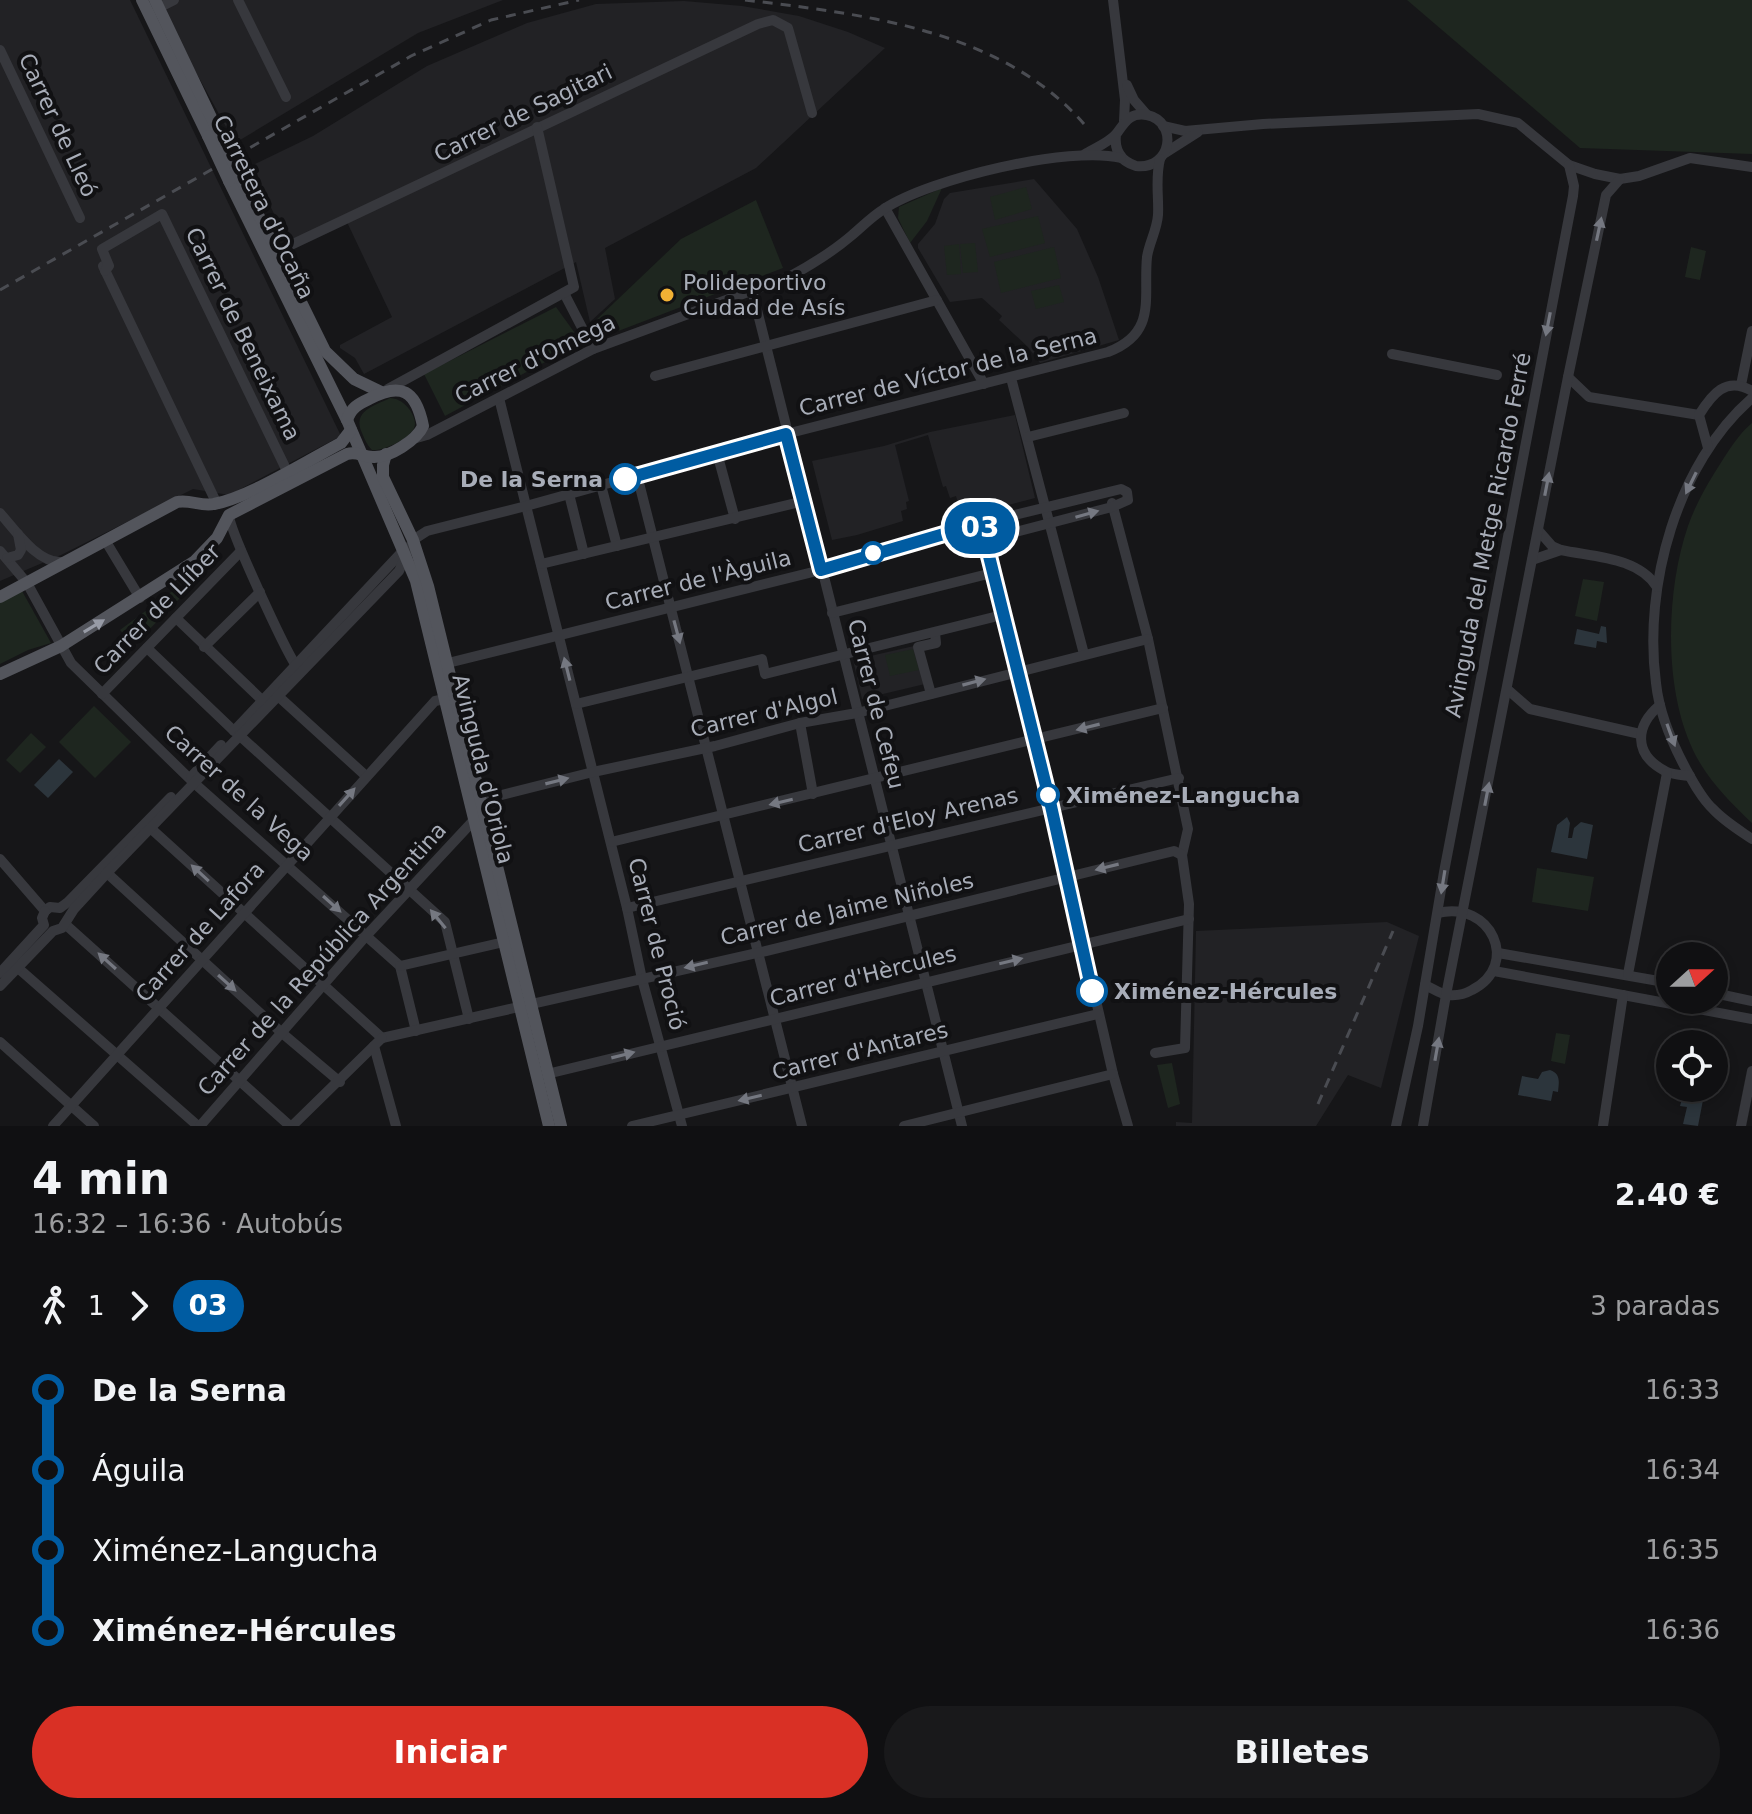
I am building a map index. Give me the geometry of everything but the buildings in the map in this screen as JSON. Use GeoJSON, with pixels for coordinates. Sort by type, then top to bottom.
{"type":"FeatureCollection","features":[{"type":"Feature","properties":{"kind":"main road","name":"Carretera d'Ocaña"},"geometry":{"type":"LineString","coordinates":[[142,0],[213,134]]}},
{"type":"Feature","properties":{"kind":"main road","name":"Carretera d'Ocaña"},"geometry":{"type":"LineString","coordinates":[[156,4],[349,425]]}},
{"type":"Feature","properties":{"kind":"main road","name":"Carretera d'Ocaña"},"geometry":{"type":"LineString","coordinates":[[233,177],[276,252],[325,351],[354,379],[384,391]]}},
{"type":"Feature","properties":{"kind":"main road"},"geometry":{"type":"LineString","coordinates":[[384,391],[402,390],[417,407],[423,426],[413,439]]}},
{"type":"Feature","properties":{"kind":"main road","name":"Carrer d'Omega"},"geometry":{"type":"LineString","coordinates":[[217,504],[231,500],[341,443],[356,406],[384,391]]}},
{"type":"Feature","properties":{"kind":"main road","name":"Avinguda d'Oriola"},"geometry":{"type":"LineString","coordinates":[[349,425],[428,586],[482,800],[549,1126]]}},
{"type":"Feature","properties":{"kind":"main road","name":"Carrer d'Omega"},"geometry":{"type":"LineString","coordinates":[[386,454],[413,439]]}},
{"type":"Feature","properties":{"kind":"main road"},"geometry":{"type":"LineString","coordinates":[[0,674],[61,646],[140,598],[207,550],[226,519],[347,454],[362,453],[372,457],[386,454]]}},
{"type":"Feature","properties":{"kind":"main road","name":"Avinguda d'Oriola"},"geometry":{"type":"LineString","coordinates":[[386,454],[383,477],[407,547],[405,570],[445,699],[504,942],[561,1126]]}},
{"type":"Feature","properties":{"kind":"main road"},"geometry":{"type":"LineString","coordinates":[[0,597],[177,502],[187,500],[202,505],[217,504],[226,519]]}},
{"type":"Feature","properties":{"kind":"street"},"geometry":{"type":"LineString","coordinates":[[153,22],[156,4],[174,0]]}},
{"type":"Feature","properties":{"kind":"street"},"geometry":{"type":"LineString","coordinates":[[238,0],[286,97]]}},
{"type":"Feature","properties":{"kind":"street"},"geometry":{"type":"LineString","coordinates":[[1113,0],[1125,100],[1124,121]]}},
{"type":"Feature","properties":{"kind":"street","name":"Carrer de Sagitari"},"geometry":{"type":"LineString","coordinates":[[276,252],[537,127],[758,24],[773,20],[788,28],[812,113]]}},
{"type":"Feature","properties":{"kind":"street","name":"Carrer de Lleó"},"geometry":{"type":"LineString","coordinates":[[0,50],[80,218]]}},
{"type":"Feature","properties":{"kind":"street"},"geometry":{"type":"LineString","coordinates":[[1122,72],[1134,100],[1147,115],[1163,126],[1185,131],[1478,114],[1518,123],[1569,165],[1620,179],[1639,176],[1690,158],[1752,167]]}},
{"type":"Feature","properties":{"kind":"street"},"geometry":{"type":"LineString","coordinates":[[1121,158],[1115,142],[1116,134],[1124,121],[1147,115]]}},
{"type":"Feature","properties":{"kind":"street"},"geometry":{"type":"LineString","coordinates":[[1156,196],[1167,139],[1163,126]]}},
{"type":"Feature","properties":{"kind":"street"},"geometry":{"type":"LineString","coordinates":[[537,127],[574,287],[564,293],[593,349]]}},
{"type":"Feature","properties":{"kind":"street"},"geometry":{"type":"LineString","coordinates":[[1136,166],[1149,166],[1204,129]]}},
{"type":"Feature","properties":{"kind":"street"},"geometry":{"type":"LineString","coordinates":[[1083,155],[1116,134]]}},
{"type":"Feature","properties":{"kind":"street"},"geometry":{"type":"LineString","coordinates":[[1083,155],[1108,154],[1136,166],[1150,182],[1156,196]]}},
{"type":"Feature","properties":{"kind":"street","name":"Carrer d'Omega"},"geometry":{"type":"LineString","coordinates":[[413,439],[593,349],[789,277],[818,261],[885,208],[935,184],[970,174],[1083,155]]}},
{"type":"Feature","properties":{"kind":"street","name":"Avinguda del Metge Ricardo Ferré"},"geometry":{"type":"LineString","coordinates":[[1396,1126],[1573,196],[1569,165]]}},
{"type":"Feature","properties":{"kind":"street"},"geometry":{"type":"LineString","coordinates":[[1423,1126],[1568,377],[1606,195],[1620,179]]}},
{"type":"Feature","properties":{"kind":"street","name":"Carrer de Víctor de la Serna"},"geometry":{"type":"LineString","coordinates":[[407,547],[427,531],[786,434],[1108,352],[1124,344],[1142,321],[1148,297],[1148,254],[1156,226],[1156,196]]}},
{"type":"Feature","properties":{"kind":"street"},"geometry":{"type":"LineString","coordinates":[[885,208],[984,384]]}},
{"type":"Feature","properties":{"kind":"street","name":"Carrer de Beneixama"},"geometry":{"type":"LineString","coordinates":[[203,477],[104,268],[109,266],[102,249],[162,214],[287,471]]}},
{"type":"Feature","properties":{"kind":"street","name":"Carrer de Cefeu"},"geometry":{"type":"LineString","coordinates":[[752,290],[962,1126]]}},
{"type":"Feature","properties":{"kind":"street","name":"Carrer d'Omega"},"geometry":{"type":"LineString","coordinates":[[384,391],[564,293]]}},
{"type":"Feature","properties":{"kind":"street"},"geometry":{"type":"LineString","coordinates":[[655,376],[937,300]]}},
{"type":"Feature","properties":{"kind":"street"},"geometry":{"type":"LineString","coordinates":[[1741,385],[1752,331]]}},
{"type":"Feature","properties":{"kind":"street"},"geometry":{"type":"LineString","coordinates":[[1392,354],[1497,375]]}},
{"type":"Feature","properties":{"kind":"street"},"geometry":{"type":"LineString","coordinates":[[1568,377],[1589,397],[1699,415]]}},
{"type":"Feature","properties":{"kind":"street"},"geometry":{"type":"LineString","coordinates":[[1011,378],[1084,654]]}},
{"type":"Feature","properties":{"kind":"street"},"geometry":{"type":"LineString","coordinates":[[1708,448],[1699,415],[1711,395],[1726,387],[1741,385],[1752,391]]}},
{"type":"Feature","properties":{"kind":"street","name":"Carrer de Proció"},"geometry":{"type":"LineString","coordinates":[[499,398],[611,842],[642,979],[680,1120]]}},
{"type":"Feature","properties":{"kind":"street"},"geometry":{"type":"LineString","coordinates":[[1752,398],[1737,411],[1708,448],[1677,512],[1661,559],[1654,612],[1655,682],[1678,755],[1712,809],[1752,839]]}},
{"type":"Feature","properties":{"kind":"street"},"geometry":{"type":"LineString","coordinates":[[1028,437],[1124,413]]}},
{"type":"Feature","properties":{"kind":"street"},"geometry":{"type":"LineString","coordinates":[[717,453],[735,519]]}},
{"type":"Feature","properties":{"kind":"street"},"geometry":{"type":"LineString","coordinates":[[637,475],[802,1126]]}},
{"type":"Feature","properties":{"kind":"street"},"geometry":{"type":"LineString","coordinates":[[187,500],[204,495],[203,477]]}},
{"type":"Feature","properties":{"kind":"street"},"geometry":{"type":"LineString","coordinates":[[203,477],[217,504]]}},
{"type":"Feature","properties":{"kind":"street"},"geometry":{"type":"LineString","coordinates":[[601,485],[617,546]]}},
{"type":"Feature","properties":{"kind":"street"},"geometry":{"type":"LineString","coordinates":[[985,540],[1050,525],[1128,500],[1125,489],[1102,494]]}},
{"type":"Feature","properties":{"kind":"street"},"geometry":{"type":"LineString","coordinates":[[569,494],[584,554]]}},
{"type":"Feature","properties":{"kind":"street"},"geometry":{"type":"LineString","coordinates":[[1102,494],[1109,497],[1148,639],[1188,829],[1182,855],[1189,919],[1185,1048],[1155,1053]]}},
{"type":"Feature","properties":{"kind":"street","name":"Carrer de l'Àguila"},"geometry":{"type":"LineString","coordinates":[[448,663],[821,570],[978,524],[1102,494]]}},
{"type":"Feature","properties":{"kind":"street"},"geometry":{"type":"LineString","coordinates":[[541,564],[804,501]]}},
{"type":"Feature","properties":{"kind":"street"},"geometry":{"type":"LineString","coordinates":[[0,513],[36,551],[52,563],[64,562]]}},
{"type":"Feature","properties":{"kind":"street"},"geometry":{"type":"LineString","coordinates":[[226,519],[298,669]]}},
{"type":"Feature","properties":{"kind":"street"},"geometry":{"type":"LineString","coordinates":[[978,524],[985,540],[1051,806],[1081,945],[1128,1126]]}},
{"type":"Feature","properties":{"kind":"street"},"geometry":{"type":"LineString","coordinates":[[1538,530],[1552,546],[1561,550],[1629,564],[1661,559]]}},
{"type":"Feature","properties":{"kind":"street"},"geometry":{"type":"LineString","coordinates":[[4,554],[18,555],[21,550],[17,532]]}},
{"type":"Feature","properties":{"kind":"street"},"geometry":{"type":"LineString","coordinates":[[105,540],[140,598]]}},
{"type":"Feature","properties":{"kind":"street"},"geometry":{"type":"LineString","coordinates":[[236,733],[278,696],[298,669],[407,547]]}},
{"type":"Feature","properties":{"kind":"street"},"geometry":{"type":"LineString","coordinates":[[1532,560],[1561,550]]}},
{"type":"Feature","properties":{"kind":"street","name":"Carrer de Llíber"},"geometry":{"type":"LineString","coordinates":[[102,694],[241,551]]}},
{"type":"Feature","properties":{"kind":"street","name":"Carrer de la Vega"},"geometry":{"type":"LineString","coordinates":[[4,554],[27,583],[71,663],[192,780],[400,966]]}},
{"type":"Feature","properties":{"kind":"street"},"geometry":{"type":"LineString","coordinates":[[1629,564],[1645,571],[1657,587]]}},
{"type":"Feature","properties":{"kind":"street"},"geometry":{"type":"LineString","coordinates":[[64,917],[236,733],[262,700],[405,570]]}},
{"type":"Feature","properties":{"kind":"street"},"geometry":{"type":"LineString","coordinates":[[832,613],[992,573]]}},
{"type":"Feature","properties":{"kind":"street"},"geometry":{"type":"LineString","coordinates":[[204,647],[260,592]]}},
{"type":"Feature","properties":{"kind":"street"},"geometry":{"type":"LineString","coordinates":[[576,704],[762,659],[765,674],[1002,615]]}},
{"type":"Feature","properties":{"kind":"street"},"geometry":{"type":"LineString","coordinates":[[176,618],[262,700]]}},
{"type":"Feature","properties":{"kind":"street"},"geometry":{"type":"LineString","coordinates":[[931,694],[918,647],[936,643],[935,633]]}},
{"type":"Feature","properties":{"kind":"street","name":"Carrer d'Algol"},"geometry":{"type":"LineString","coordinates":[[482,800],[800,723],[857,713],[1148,639]]}},
{"type":"Feature","properties":{"kind":"street"},"geometry":{"type":"LineString","coordinates":[[147,648],[328,818],[445,922],[469,1019]]}},
{"type":"Feature","properties":{"kind":"street"},"geometry":{"type":"LineString","coordinates":[[1507,689],[1530,709],[1640,734]]}},
{"type":"Feature","properties":{"kind":"street"},"geometry":{"type":"LineString","coordinates":[[278,696],[366,776]]}},
{"type":"Feature","properties":{"kind":"street","name":"Carrer de Lafora"},"geometry":{"type":"LineString","coordinates":[[53,1126],[366,776],[435,701],[445,699]]}},
{"type":"Feature","properties":{"kind":"street"},"geometry":{"type":"LineString","coordinates":[[1660,705],[1646,716],[1640,734],[1645,753],[1667,773],[1690,776]]}},
{"type":"Feature","properties":{"kind":"street"},"geometry":{"type":"LineString","coordinates":[[611,842],[1163,708]]}},
{"type":"Feature","properties":{"kind":"street"},"geometry":{"type":"LineString","coordinates":[[800,723],[813,794]]}},
{"type":"Feature","properties":{"kind":"street"},"geometry":{"type":"LineString","coordinates":[[1628,974],[1667,773]]}},
{"type":"Feature","properties":{"kind":"street","name":"Carrer d'Eloy Arenas"},"geometry":{"type":"LineString","coordinates":[[627,908],[1179,778]]}},
{"type":"Feature","properties":{"kind":"street","name":"Carrer de la República Argentina"},"geometry":{"type":"LineString","coordinates":[[199,1126],[366,936],[474,820]]}},
{"type":"Feature","properties":{"kind":"street"},"geometry":{"type":"LineString","coordinates":[[0,973],[64,917],[148,826]]}},
{"type":"Feature","properties":{"kind":"street"},"geometry":{"type":"LineString","coordinates":[[148,826],[325,984],[378,1042],[396,1126]]}},
{"type":"Feature","properties":{"kind":"street","name":"Carrer de Jaime Niñoles"},"geometry":{"type":"LineString","coordinates":[[378,1042],[1174,851],[1182,855]]}},
{"type":"Feature","properties":{"kind":"street"},"geometry":{"type":"LineString","coordinates":[[0,859],[45,911]]}},
{"type":"Feature","properties":{"kind":"street"},"geometry":{"type":"LineString","coordinates":[[107,873],[340,1082]]}},
{"type":"Feature","properties":{"kind":"street"},"geometry":{"type":"LineString","coordinates":[[48,928],[42,918],[50,907],[291,1126],[378,1042]]}},
{"type":"Feature","properties":{"kind":"street"},"geometry":{"type":"LineString","coordinates":[[1425,985],[1446,995],[1464,994],[1483,984],[1494,971],[1498,953],[1483,920],[1464,911],[1438,913]]}},
{"type":"Feature","properties":{"kind":"street","name":"Carrer d'Hèrcules"},"geometry":{"type":"LineString","coordinates":[[547,1074],[1189,919]]}},
{"type":"Feature","properties":{"kind":"street"},"geometry":{"type":"LineString","coordinates":[[0,986],[48,928]]}},
{"type":"Feature","properties":{"kind":"street"},"geometry":{"type":"LineString","coordinates":[[416,1031],[400,966],[504,942]]}},
{"type":"Feature","properties":{"kind":"street"},"geometry":{"type":"LineString","coordinates":[[1498,953],[1656,980]]}},
{"type":"Feature","properties":{"kind":"street"},"geometry":{"type":"LineString","coordinates":[[18,968],[199,1126]]}},
{"type":"Feature","properties":{"kind":"street"},"geometry":{"type":"LineString","coordinates":[[1494,971],[1752,1019]]}},
{"type":"Feature","properties":{"kind":"street"},"geometry":{"type":"LineString","coordinates":[[1603,1126],[1623,995]]}},
{"type":"Feature","properties":{"kind":"street"},"geometry":{"type":"LineString","coordinates":[[1728,996],[1752,1001]]}},
{"type":"Feature","properties":{"kind":"street","name":"Carrer d'Antares"},"geometry":{"type":"LineString","coordinates":[[632,1126],[680,1120],[792,1088],[1098,1014]]}},
{"type":"Feature","properties":{"kind":"street"},"geometry":{"type":"LineString","coordinates":[[0,1042],[94,1126]]}},
{"type":"Feature","properties":{"kind":"street"},"geometry":{"type":"LineString","coordinates":[[1741,1126],[1752,1071]]}},
{"type":"Feature","properties":{"kind":"street"},"geometry":{"type":"LineString","coordinates":[[904,1126],[1113,1074]]}},
{"type":"Feature","properties":{"kind":"shaded area"},"geometry":{"type":"Polygon","coordinates":[[[0,0],[130,0],[341,436],[229,495],[193,489],[61,555],[0,581],[0,0]]]}},
{"type":"Feature","properties":{"kind":"shaded area"},"geometry":{"type":"Polygon","coordinates":[[[161,0],[503,0],[418,33],[235,143],[188,58],[161,0]]]}},
{"type":"Feature","properties":{"kind":"shaded area"},"geometry":{"type":"Polygon","coordinates":[[[1407,0],[1752,0],[1752,154],[1580,148],[1407,0]]]}},
{"type":"Feature","properties":{"kind":"shaded area"},"geometry":{"type":"Polygon","coordinates":[[[684,1],[742,6],[799,16],[885,48],[756,168],[605,248],[615,299],[590,322],[576,262],[364,374],[355,358],[340,345],[392,317],[346,220],[289,245],[251,166],[313,136],[427,66],[527,23],[596,4],[684,1]]]}},
{"type":"Feature","properties":{"kind":"shaded area"},"geometry":{"type":"Polygon","coordinates":[[[1034,179],[1077,229],[1098,277],[1119,340],[1040,363],[999,320],[1002,316],[982,298],[950,302],[918,248],[935,224],[944,199],[950,193],[1034,179]]]}},
{"type":"Feature","properties":{"kind":"shaded area"},"geometry":{"type":"Polygon","coordinates":[[[1026,187],[1032,209],[995,220],[990,197],[1026,187]]]}},
{"type":"Feature","properties":{"kind":"shaded area"},"geometry":{"type":"Polygon","coordinates":[[[942,188],[927,221],[910,243],[898,218],[899,207],[942,188]]]}},
{"type":"Feature","properties":{"kind":"shaded area","name":"Polideportivo Ciudad de Asís"},"geometry":{"type":"Polygon","coordinates":[[[756,200],[783,268],[600,338],[594,322],[681,239],[756,200]]]}},
{"type":"Feature","properties":{"kind":"shaded area"},"geometry":{"type":"Polygon","coordinates":[[[1038,216],[1045,243],[990,257],[982,229],[1038,216]]]}},
{"type":"Feature","properties":{"kind":"shaded area"},"geometry":{"type":"Polygon","coordinates":[[[975,243],[978,272],[963,273],[960,244],[975,243]]]}},
{"type":"Feature","properties":{"kind":"shaded area"},"geometry":{"type":"Polygon","coordinates":[[[959,244],[961,274],[947,275],[944,246],[959,244]]]}},
{"type":"Feature","properties":{"kind":"shaded area"},"geometry":{"type":"Polygon","coordinates":[[[1054,247],[1061,278],[1001,293],[994,262],[1054,247]]]}},
{"type":"Feature","properties":{"kind":"shaded area"},"geometry":{"type":"Polygon","coordinates":[[[1691,247],[1706,251],[1700,280],[1685,277],[1691,247]]]}},
{"type":"Feature","properties":{"kind":"shaded area"},"geometry":{"type":"Polygon","coordinates":[[[1059,285],[1064,302],[1036,309],[1031,291],[1059,285]]]}},
{"type":"Feature","properties":{"kind":"shaded area"},"geometry":{"type":"Polygon","coordinates":[[[556,307],[577,336],[575,346],[445,416],[424,374],[556,307]]]}},
{"type":"Feature","properties":{"kind":"shaded area"},"geometry":{"type":"Polygon","coordinates":[[[390,398],[399,400],[410,410],[414,429],[397,443],[372,450],[362,433],[360,419],[366,410],[390,398]]]}},
{"type":"Feature","properties":{"kind":"shaded area"},"geometry":{"type":"Polygon","coordinates":[[[1015,415],[1035,498],[962,517],[956,496],[950,498],[946,486],[943,487],[928,435],[895,445],[909,501],[906,502],[907,509],[901,511],[903,521],[832,540],[812,461],[1015,415]]]}},
{"type":"Feature","properties":{"kind":"shaded area"},"geometry":{"type":"Polygon","coordinates":[[[1752,423],[1752,823],[1711,779],[1688,737],[1673,678],[1671,646],[1675,582],[1688,526],[1717,469],[1752,423]]]}},
{"type":"Feature","properties":{"kind":"shaded area"},"geometry":{"type":"Polygon","coordinates":[[[1583,579],[1604,582],[1597,621],[1575,616],[1583,579]]]}},
{"type":"Feature","properties":{"kind":"shaded area"},"geometry":{"type":"Polygon","coordinates":[[[178,587],[182,596],[134,645],[120,630],[178,587]]]}},
{"type":"Feature","properties":{"kind":"shaded area"},"geometry":{"type":"Polygon","coordinates":[[[22,591],[51,643],[0,664],[0,601],[22,591]]]}},
{"type":"Feature","properties":{"kind":"shaded area"},"geometry":{"type":"Polygon","coordinates":[[[1601,626],[1606,627],[1607,643],[1597,641],[1596,648],[1574,644],[1577,629],[1599,634],[1601,626]]]}},
{"type":"Feature","properties":{"kind":"shaded area"},"geometry":{"type":"Polygon","coordinates":[[[914,646],[925,684],[862,699],[853,660],[914,646]]]}},
{"type":"Feature","properties":{"kind":"shaded area"},"geometry":{"type":"Polygon","coordinates":[[[913,649],[919,670],[890,676],[885,655],[913,649]]]}},
{"type":"Feature","properties":{"kind":"shaded area"},"geometry":{"type":"Polygon","coordinates":[[[94,706],[131,742],[95,778],[59,742],[94,706]]]}},
{"type":"Feature","properties":{"kind":"shaded area"},"geometry":{"type":"Polygon","coordinates":[[[31,733],[46,747],[20,773],[6,760],[31,733]]]}},
{"type":"Feature","properties":{"kind":"shaded area"},"geometry":{"type":"Polygon","coordinates":[[[59,759],[73,772],[48,798],[34,785],[59,759]]]}},
{"type":"Feature","properties":{"kind":"shaded area"},"geometry":{"type":"Polygon","coordinates":[[[1567,817],[1570,823],[1568,838],[1572,838],[1574,828],[1581,822],[1593,825],[1587,859],[1551,852],[1557,825],[1567,817]]]}},
{"type":"Feature","properties":{"kind":"shaded area"},"geometry":{"type":"Polygon","coordinates":[[[1537,868],[1594,877],[1588,911],[1532,902],[1537,868]]]}},
{"type":"Feature","properties":{"kind":"shaded area"},"geometry":{"type":"Polygon","coordinates":[[[1387,922],[1419,936],[1381,1088],[1348,1075],[1316,1126],[1176,1126],[1176,1122],[1192,1123],[1196,931],[1387,922]]]}},
{"type":"Feature","properties":{"kind":"shaded area"},"geometry":{"type":"Polygon","coordinates":[[[1556,1033],[1570,1035],[1565,1064],[1551,1061],[1556,1033]]]}},
{"type":"Feature","properties":{"kind":"shaded area"},"geometry":{"type":"Polygon","coordinates":[[[1172,1063],[1180,1104],[1168,1108],[1157,1065],[1172,1063]]]}},
{"type":"Feature","properties":{"kind":"shaded area"},"geometry":{"type":"Polygon","coordinates":[[[1550,1070],[1558,1076],[1559,1082],[1558,1092],[1553,1091],[1551,1101],[1518,1095],[1522,1076],[1538,1079],[1542,1072],[1550,1070]]]}},
{"type":"Feature","properties":{"kind":"shaded area"},"geometry":{"type":"Polygon","coordinates":[[[1681,1102],[1703,1102],[1698,1126],[1683,1124],[1687,1107],[1680,1106],[1681,1102]]]}},
{"type":"Feature","properties":{"kind":"railway"},"geometry":{"type":"LineString","coordinates":[[0,290],[411,56],[491,20],[579,0]]}},
{"type":"Feature","properties":{"kind":"railway"},"geometry":{"type":"LineString","coordinates":[[745,0],[882,20],[971,47],[1012,67],[1050,92],[1084,124]]}},
{"type":"Feature","properties":{"kind":"railway"},"geometry":{"type":"LineString","coordinates":[[1318,1104],[1393,931]]}},
{"type":"Feature","properties":{"kind":"bus line","name":"03"},"geometry":{"type":"LineString","coordinates":[[625,479],[786,434],[821,570],[978,524],[985,540],[1051,806],[1092,991]]}},
{"type":"Feature","properties":{"kind":"place","name":"Polideportivo Ciudad de Asís"},"geometry":{"type":"Point","coordinates":[667,295]}},
{"type":"Feature","properties":{"kind":"place","name":"De la Serna"},"geometry":{"type":"Point","coordinates":[625,479]}},
{"type":"Feature","properties":{"kind":"place","name":"Ximénez-Langucha"},"geometry":{"type":"Point","coordinates":[1048,795]}},
{"type":"Feature","properties":{"kind":"place","name":"Ximénez-Hércules"},"geometry":{"type":"Point","coordinates":[1092,991]}}]}
